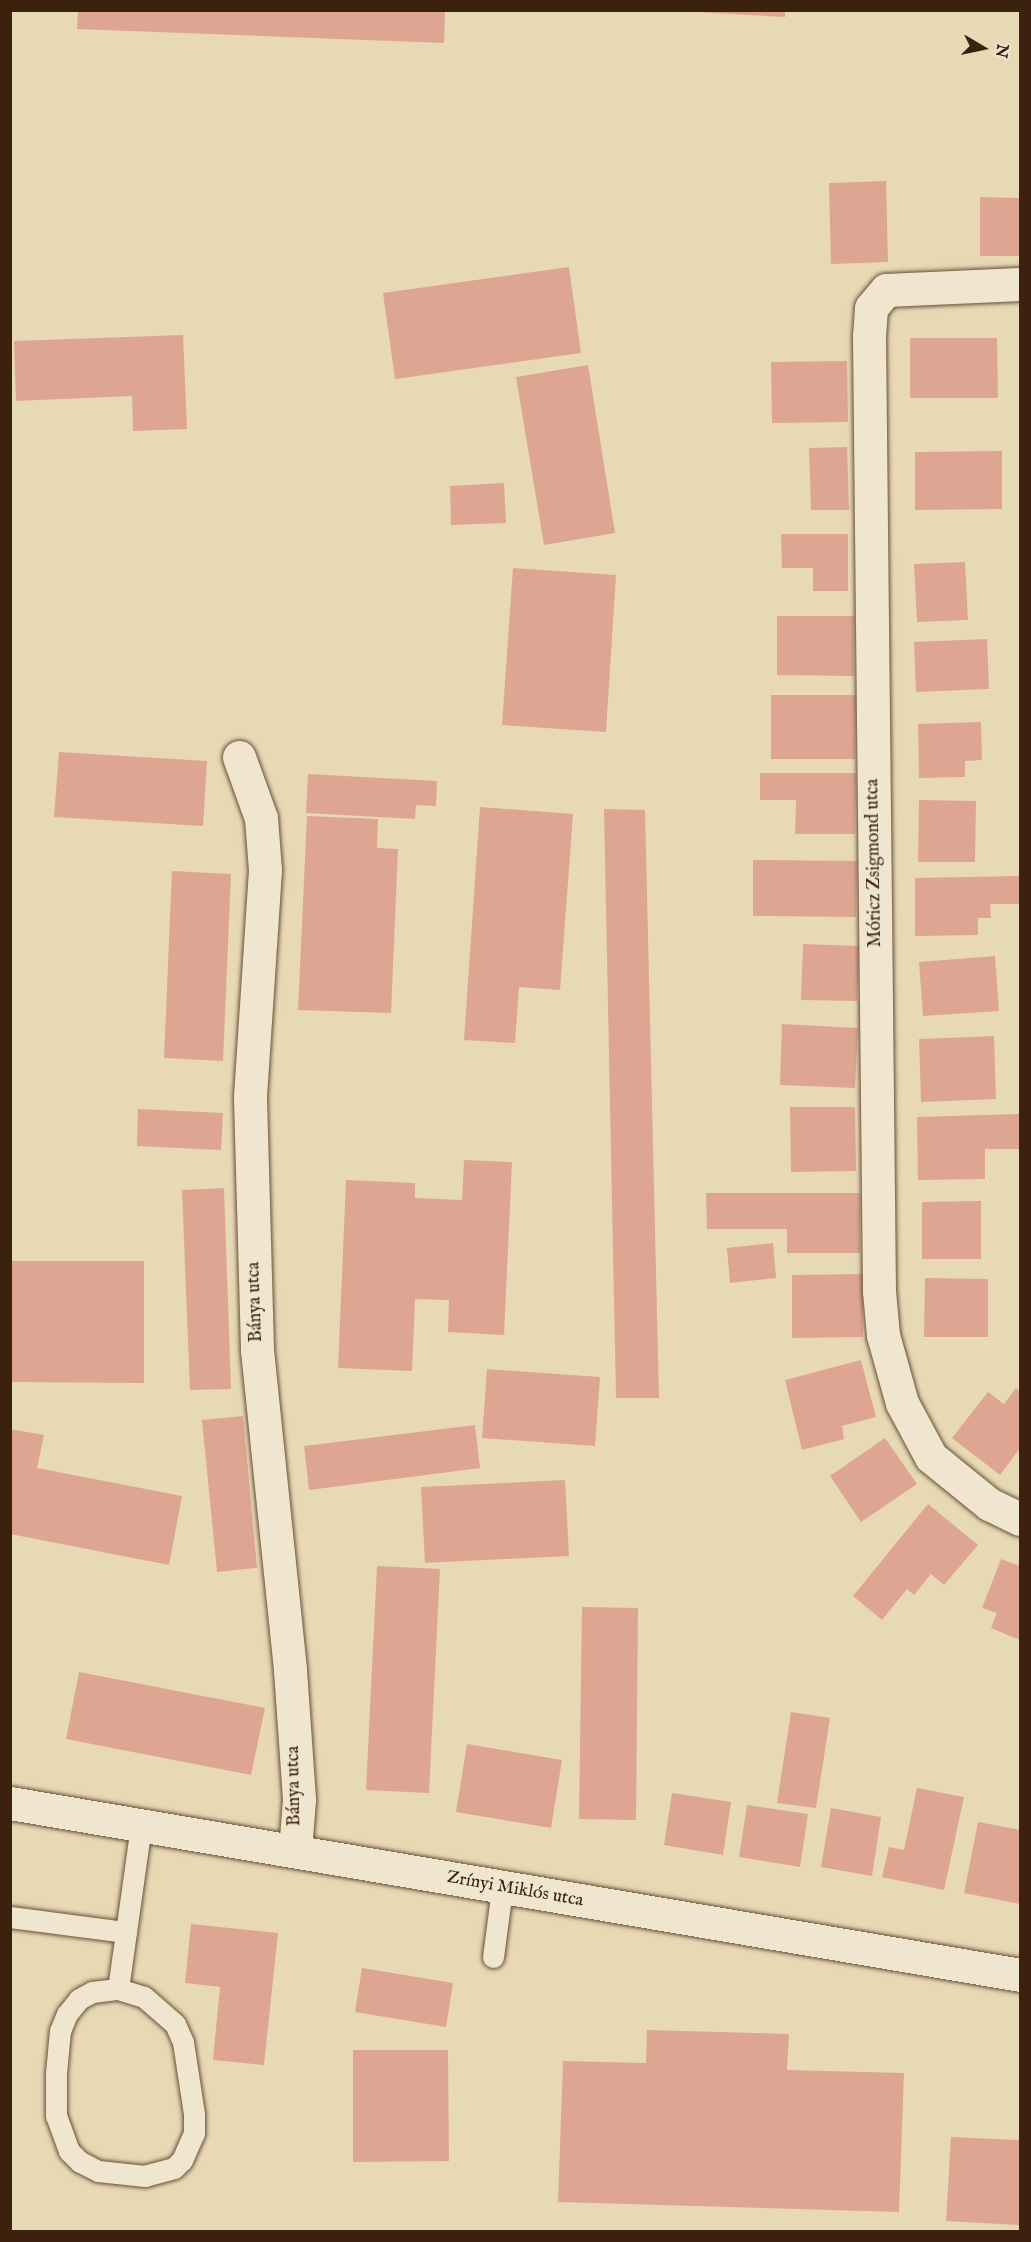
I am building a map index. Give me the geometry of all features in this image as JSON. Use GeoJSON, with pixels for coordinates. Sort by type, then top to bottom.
{"type":"FeatureCollection","features":[{"type":"Feature","properties":{"kind":"street","name":"Móricz Zsigmond utca"},"geometry":{"type":"LineString","coordinates":[[1020,284],[886,290],[871,308],[869,336],[879,1291],[883,1335],[902,1403],[931,1457],[989,1504],[1020,1519]]}},
{"type":"Feature","properties":{"kind":"street","name":"Bánya utca"},"geometry":{"type":"LineString","coordinates":[[239,757],[261,818],[265,870],[250,1098],[257,1350],[292,1693],[299,1800],[295,1850]]}},
{"type":"Feature","properties":{"kind":"street","name":"Zrínyi Miklós utca"},"geometry":{"type":"LineString","coordinates":[[10,1803],[295,1850],[502,1889],[1020,1975]]}},
{"type":"Feature","properties":{"kind":"lane"},"geometry":{"type":"LineString","coordinates":[[118,1989],[141,1826]]}},
{"type":"Feature","properties":{"kind":"lane"},"geometry":{"type":"LineString","coordinates":[[493,1957],[502,1889]]}},
{"type":"Feature","properties":{"kind":"lane"},"geometry":{"type":"LineString","coordinates":[[10,1917],[126,1932]]}},
{"type":"Feature","properties":{"kind":"lane"},"geometry":{"type":"LineString","coordinates":[[118,1989],[144,1997],[175,2024],[183,2042],[194,2114],[194,2133],[182,2160],[168,2170],[145,2176],[98,2170],[80,2162],[69,2151],[56,2116],[56,2073],[60,2031],[67,2014],[79,1999],[92,1992],[118,1989]]}},
{"type":"Feature","properties":{"kind":"building"},"geometry":{"type":"Polygon","coordinates":[[[78,10],[445,10],[444,43],[77,29],[78,10]]]}},
{"type":"Feature","properties":{"kind":"building"},"geometry":{"type":"Polygon","coordinates":[[[661,10],[785,10],[785,17],[661,10]]]}},
{"type":"Feature","properties":{"kind":"building"},"geometry":{"type":"Polygon","coordinates":[[[886,181],[888,262],[831,264],[829,183],[886,181]]]}},
{"type":"Feature","properties":{"kind":"building"},"geometry":{"type":"Polygon","coordinates":[[[980,197],[1020,198],[1020,256],[980,256],[980,197]]]}},
{"type":"Feature","properties":{"kind":"building"},"geometry":{"type":"Polygon","coordinates":[[[569,267],[581,353],[395,379],[383,293],[569,267]]]}},
{"type":"Feature","properties":{"kind":"building"},"geometry":{"type":"Polygon","coordinates":[[[183,335],[187,429],[133,431],[132,396],[16,401],[14,341],[183,335]]]}},
{"type":"Feature","properties":{"kind":"building"},"geometry":{"type":"Polygon","coordinates":[[[910,338],[997,338],[998,398],[910,398],[910,338]]]}},
{"type":"Feature","properties":{"kind":"building"},"geometry":{"type":"Polygon","coordinates":[[[847,361],[848,422],[772,423],[771,362],[847,361]]]}},
{"type":"Feature","properties":{"kind":"building"},"geometry":{"type":"Polygon","coordinates":[[[588,365],[615,533],[544,545],[516,377],[588,365]]]}},
{"type":"Feature","properties":{"kind":"building"},"geometry":{"type":"Polygon","coordinates":[[[847,447],[849,510],[811,510],[809,448],[847,447]]]}},
{"type":"Feature","properties":{"kind":"building"},"geometry":{"type":"Polygon","coordinates":[[[1002,451],[1002,509],[915,510],[915,452],[1002,451]]]}},
{"type":"Feature","properties":{"kind":"building"},"geometry":{"type":"Polygon","coordinates":[[[504,483],[506,523],[451,525],[450,486],[504,483]]]}},
{"type":"Feature","properties":{"kind":"building"},"geometry":{"type":"Polygon","coordinates":[[[781,534],[848,534],[848,591],[813,591],[813,568],[782,568],[781,534]]]}},
{"type":"Feature","properties":{"kind":"building"},"geometry":{"type":"Polygon","coordinates":[[[965,562],[968,620],[917,622],[914,564],[965,562]]]}},
{"type":"Feature","properties":{"kind":"building"},"geometry":{"type":"Polygon","coordinates":[[[513,568],[616,575],[606,732],[502,725],[513,568]]]}},
{"type":"Feature","properties":{"kind":"building"},"geometry":{"type":"Polygon","coordinates":[[[777,616],[854,616],[854,676],[777,675],[777,616]]]}},
{"type":"Feature","properties":{"kind":"building"},"geometry":{"type":"Polygon","coordinates":[[[987,639],[989,689],[916,692],[914,642],[987,639]]]}},
{"type":"Feature","properties":{"kind":"building"},"geometry":{"type":"Polygon","coordinates":[[[771,695],[856,695],[855,759],[771,759],[771,695]]]}},
{"type":"Feature","properties":{"kind":"building"},"geometry":{"type":"Polygon","coordinates":[[[981,722],[982,760],[965,761],[965,777],[919,778],[918,724],[981,722]]]}},
{"type":"Feature","properties":{"kind":"building"},"geometry":{"type":"Polygon","coordinates":[[[59,752],[207,761],[203,826],[54,817],[59,752]]]}},
{"type":"Feature","properties":{"kind":"building"},"geometry":{"type":"Polygon","coordinates":[[[760,773],[856,773],[855,834],[795,834],[796,800],[760,800],[760,773]]]}},
{"type":"Feature","properties":{"kind":"building"},"geometry":{"type":"Polygon","coordinates":[[[308,774],[437,781],[436,806],[416,805],[415,819],[306,813],[308,774]]]}},
{"type":"Feature","properties":{"kind":"building"},"geometry":{"type":"Polygon","coordinates":[[[919,800],[976,801],[975,862],[918,862],[919,800]]]}},
{"type":"Feature","properties":{"kind":"building"},"geometry":{"type":"Polygon","coordinates":[[[480,807],[573,814],[560,990],[519,987],[515,1043],[464,1040],[480,807]]]}},
{"type":"Feature","properties":{"kind":"building"},"geometry":{"type":"Polygon","coordinates":[[[604,809],[645,810],[659,1398],[616,1398],[604,809]]]}},
{"type":"Feature","properties":{"kind":"building"},"geometry":{"type":"Polygon","coordinates":[[[307,816],[378,819],[377,848],[398,849],[391,1013],[298,1010],[307,816]]]}},
{"type":"Feature","properties":{"kind":"building"},"geometry":{"type":"Polygon","coordinates":[[[753,860],[857,861],[856,917],[753,916],[753,860]]]}},
{"type":"Feature","properties":{"kind":"building"},"geometry":{"type":"Polygon","coordinates":[[[172,871],[231,874],[223,1061],[164,1058],[172,871]]]}},
{"type":"Feature","properties":{"kind":"building"},"geometry":{"type":"Polygon","coordinates":[[[1020,876],[1020,904],[990,904],[991,918],[978,918],[978,935],[915,936],[915,878],[1020,876]]]}},
{"type":"Feature","properties":{"kind":"building"},"geometry":{"type":"Polygon","coordinates":[[[803,944],[859,946],[857,1001],[801,1000],[803,944]]]}},
{"type":"Feature","properties":{"kind":"building"},"geometry":{"type":"Polygon","coordinates":[[[995,956],[999,1011],[923,1016],[919,962],[995,956]]]}},
{"type":"Feature","properties":{"kind":"building"},"geometry":{"type":"Polygon","coordinates":[[[782,1024],[858,1028],[855,1088],[780,1085],[782,1024]]]}},
{"type":"Feature","properties":{"kind":"building"},"geometry":{"type":"Polygon","coordinates":[[[994,1036],[996,1099],[921,1102],[919,1039],[994,1036]]]}},
{"type":"Feature","properties":{"kind":"building"},"geometry":{"type":"Polygon","coordinates":[[[790,1107],[855,1107],[856,1171],[791,1172],[790,1107]]]}},
{"type":"Feature","properties":{"kind":"building"},"geometry":{"type":"Polygon","coordinates":[[[138,1109],[223,1113],[221,1150],[137,1146],[138,1109]]]}},
{"type":"Feature","properties":{"kind":"building"},"geometry":{"type":"Polygon","coordinates":[[[1020,1114],[1020,1149],[985,1149],[985,1179],[918,1180],[917,1117],[1020,1114]]]}},
{"type":"Feature","properties":{"kind":"building"},"geometry":{"type":"Polygon","coordinates":[[[464,1160],[512,1162],[504,1335],[448,1332],[449,1300],[415,1299],[412,1371],[338,1368],[346,1180],[415,1183],[415,1198],[462,1200],[464,1160]]]}},
{"type":"Feature","properties":{"kind":"building"},"geometry":{"type":"Polygon","coordinates":[[[224,1188],[231,1389],[190,1390],[182,1190],[224,1188]]]}},
{"type":"Feature","properties":{"kind":"building"},"geometry":{"type":"Polygon","coordinates":[[[706,1193],[860,1193],[860,1253],[787,1253],[787,1229],[707,1229],[706,1193]]]}},
{"type":"Feature","properties":{"kind":"building"},"geometry":{"type":"Polygon","coordinates":[[[981,1201],[981,1259],[922,1259],[922,1202],[981,1201]]]}},
{"type":"Feature","properties":{"kind":"building"},"geometry":{"type":"Polygon","coordinates":[[[773,1243],[776,1278],[730,1283],[727,1248],[773,1243]]]}},
{"type":"Feature","properties":{"kind":"building"},"geometry":{"type":"Polygon","coordinates":[[[10,1261],[144,1261],[144,1383],[10,1382],[10,1261]]]}},
{"type":"Feature","properties":{"kind":"building"},"geometry":{"type":"Polygon","coordinates":[[[863,1274],[863,1337],[792,1338],[792,1275],[863,1274]]]}},
{"type":"Feature","properties":{"kind":"building"},"geometry":{"type":"Polygon","coordinates":[[[925,1278],[988,1279],[988,1337],[924,1337],[925,1278]]]}},
{"type":"Feature","properties":{"kind":"building"},"geometry":{"type":"Polygon","coordinates":[[[861,1360],[876,1417],[842,1426],[844,1439],[802,1450],[785,1380],[861,1360]]]}},
{"type":"Feature","properties":{"kind":"building"},"geometry":{"type":"Polygon","coordinates":[[[487,1369],[600,1377],[595,1446],[482,1438],[487,1369]]]}},
{"type":"Feature","properties":{"kind":"building"},"geometry":{"type":"Polygon","coordinates":[[[1016,1388],[1020,1392],[1020,1448],[1000,1475],[952,1438],[988,1392],[1004,1404],[1016,1388]]]}},
{"type":"Feature","properties":{"kind":"building"},"geometry":{"type":"Polygon","coordinates":[[[243,1416],[257,1568],[217,1572],[202,1420],[243,1416]]]}},
{"type":"Feature","properties":{"kind":"building"},"geometry":{"type":"Polygon","coordinates":[[[475,1425],[480,1468],[309,1490],[304,1446],[475,1425]]]}},
{"type":"Feature","properties":{"kind":"building"},"geometry":{"type":"Polygon","coordinates":[[[10,1429],[44,1435],[37,1468],[182,1496],[169,1565],[10,1534],[10,1429]]]}},
{"type":"Feature","properties":{"kind":"building"},"geometry":{"type":"Polygon","coordinates":[[[885,1438],[917,1484],[861,1522],[830,1476],[885,1438]]]}},
{"type":"Feature","properties":{"kind":"building"},"geometry":{"type":"Polygon","coordinates":[[[565,1480],[569,1556],[425,1563],[421,1487],[565,1480]]]}},
{"type":"Feature","properties":{"kind":"building"},"geometry":{"type":"Polygon","coordinates":[[[928,1504],[978,1545],[944,1585],[931,1574],[914,1595],[907,1589],[882,1620],[853,1596],[928,1504]]]}},
{"type":"Feature","properties":{"kind":"building"},"geometry":{"type":"Polygon","coordinates":[[[1001,1559],[1020,1566],[1020,1640],[991,1628],[997,1613],[982,1608],[1001,1559]]]}},
{"type":"Feature","properties":{"kind":"building"},"geometry":{"type":"Polygon","coordinates":[[[377,1566],[440,1569],[429,1793],[366,1790],[377,1566]]]}},
{"type":"Feature","properties":{"kind":"building"},"geometry":{"type":"Polygon","coordinates":[[[582,1607],[638,1608],[636,1820],[579,1819],[582,1607]]]}},
{"type":"Feature","properties":{"kind":"building"},"geometry":{"type":"Polygon","coordinates":[[[79,1672],[265,1708],[251,1775],[66,1739],[79,1672]]]}},
{"type":"Feature","properties":{"kind":"building"},"geometry":{"type":"Polygon","coordinates":[[[791,1712],[830,1718],[816,1808],[777,1803],[791,1712]]]}},
{"type":"Feature","properties":{"kind":"building"},"geometry":{"type":"Polygon","coordinates":[[[467,1744],[562,1760],[551,1828],[456,1812],[467,1744]]]}},
{"type":"Feature","properties":{"kind":"building"},"geometry":{"type":"Polygon","coordinates":[[[917,1788],[964,1797],[944,1890],[882,1877],[889,1847],[904,1850],[917,1788]]]}},
{"type":"Feature","properties":{"kind":"building"},"geometry":{"type":"Polygon","coordinates":[[[672,1793],[731,1802],[723,1855],[664,1845],[672,1793]]]}},
{"type":"Feature","properties":{"kind":"building"},"geometry":{"type":"Polygon","coordinates":[[[747,1805],[808,1814],[800,1867],[739,1857],[747,1805]]]}},
{"type":"Feature","properties":{"kind":"building"},"geometry":{"type":"Polygon","coordinates":[[[831,1808],[881,1817],[872,1876],[821,1867],[831,1808]]]}},
{"type":"Feature","properties":{"kind":"building"},"geometry":{"type":"Polygon","coordinates":[[[978,1822],[1020,1830],[1020,1904],[964,1893],[978,1822]]]}},
{"type":"Feature","properties":{"kind":"building"},"geometry":{"type":"Polygon","coordinates":[[[191,1924],[278,1933],[264,2065],[213,2060],[220,1987],[185,1983],[191,1924]]]}},
{"type":"Feature","properties":{"kind":"building"},"geometry":{"type":"Polygon","coordinates":[[[362,1968],[453,1983],[446,2027],[355,2012],[362,1968]]]}},
{"type":"Feature","properties":{"kind":"building"},"geometry":{"type":"Polygon","coordinates":[[[647,2030],[789,2034],[787,2070],[904,2073],[899,2212],[558,2202],[563,2061],[646,2063],[647,2030]]]}},
{"type":"Feature","properties":{"kind":"building"},"geometry":{"type":"Polygon","coordinates":[[[353,2050],[448,2050],[449,2161],[353,2162],[353,2050]]]}},
{"type":"Feature","properties":{"kind":"building"},"geometry":{"type":"Polygon","coordinates":[[[951,2137],[1020,2140],[1020,2225],[946,2221],[951,2137]]]}}]}
